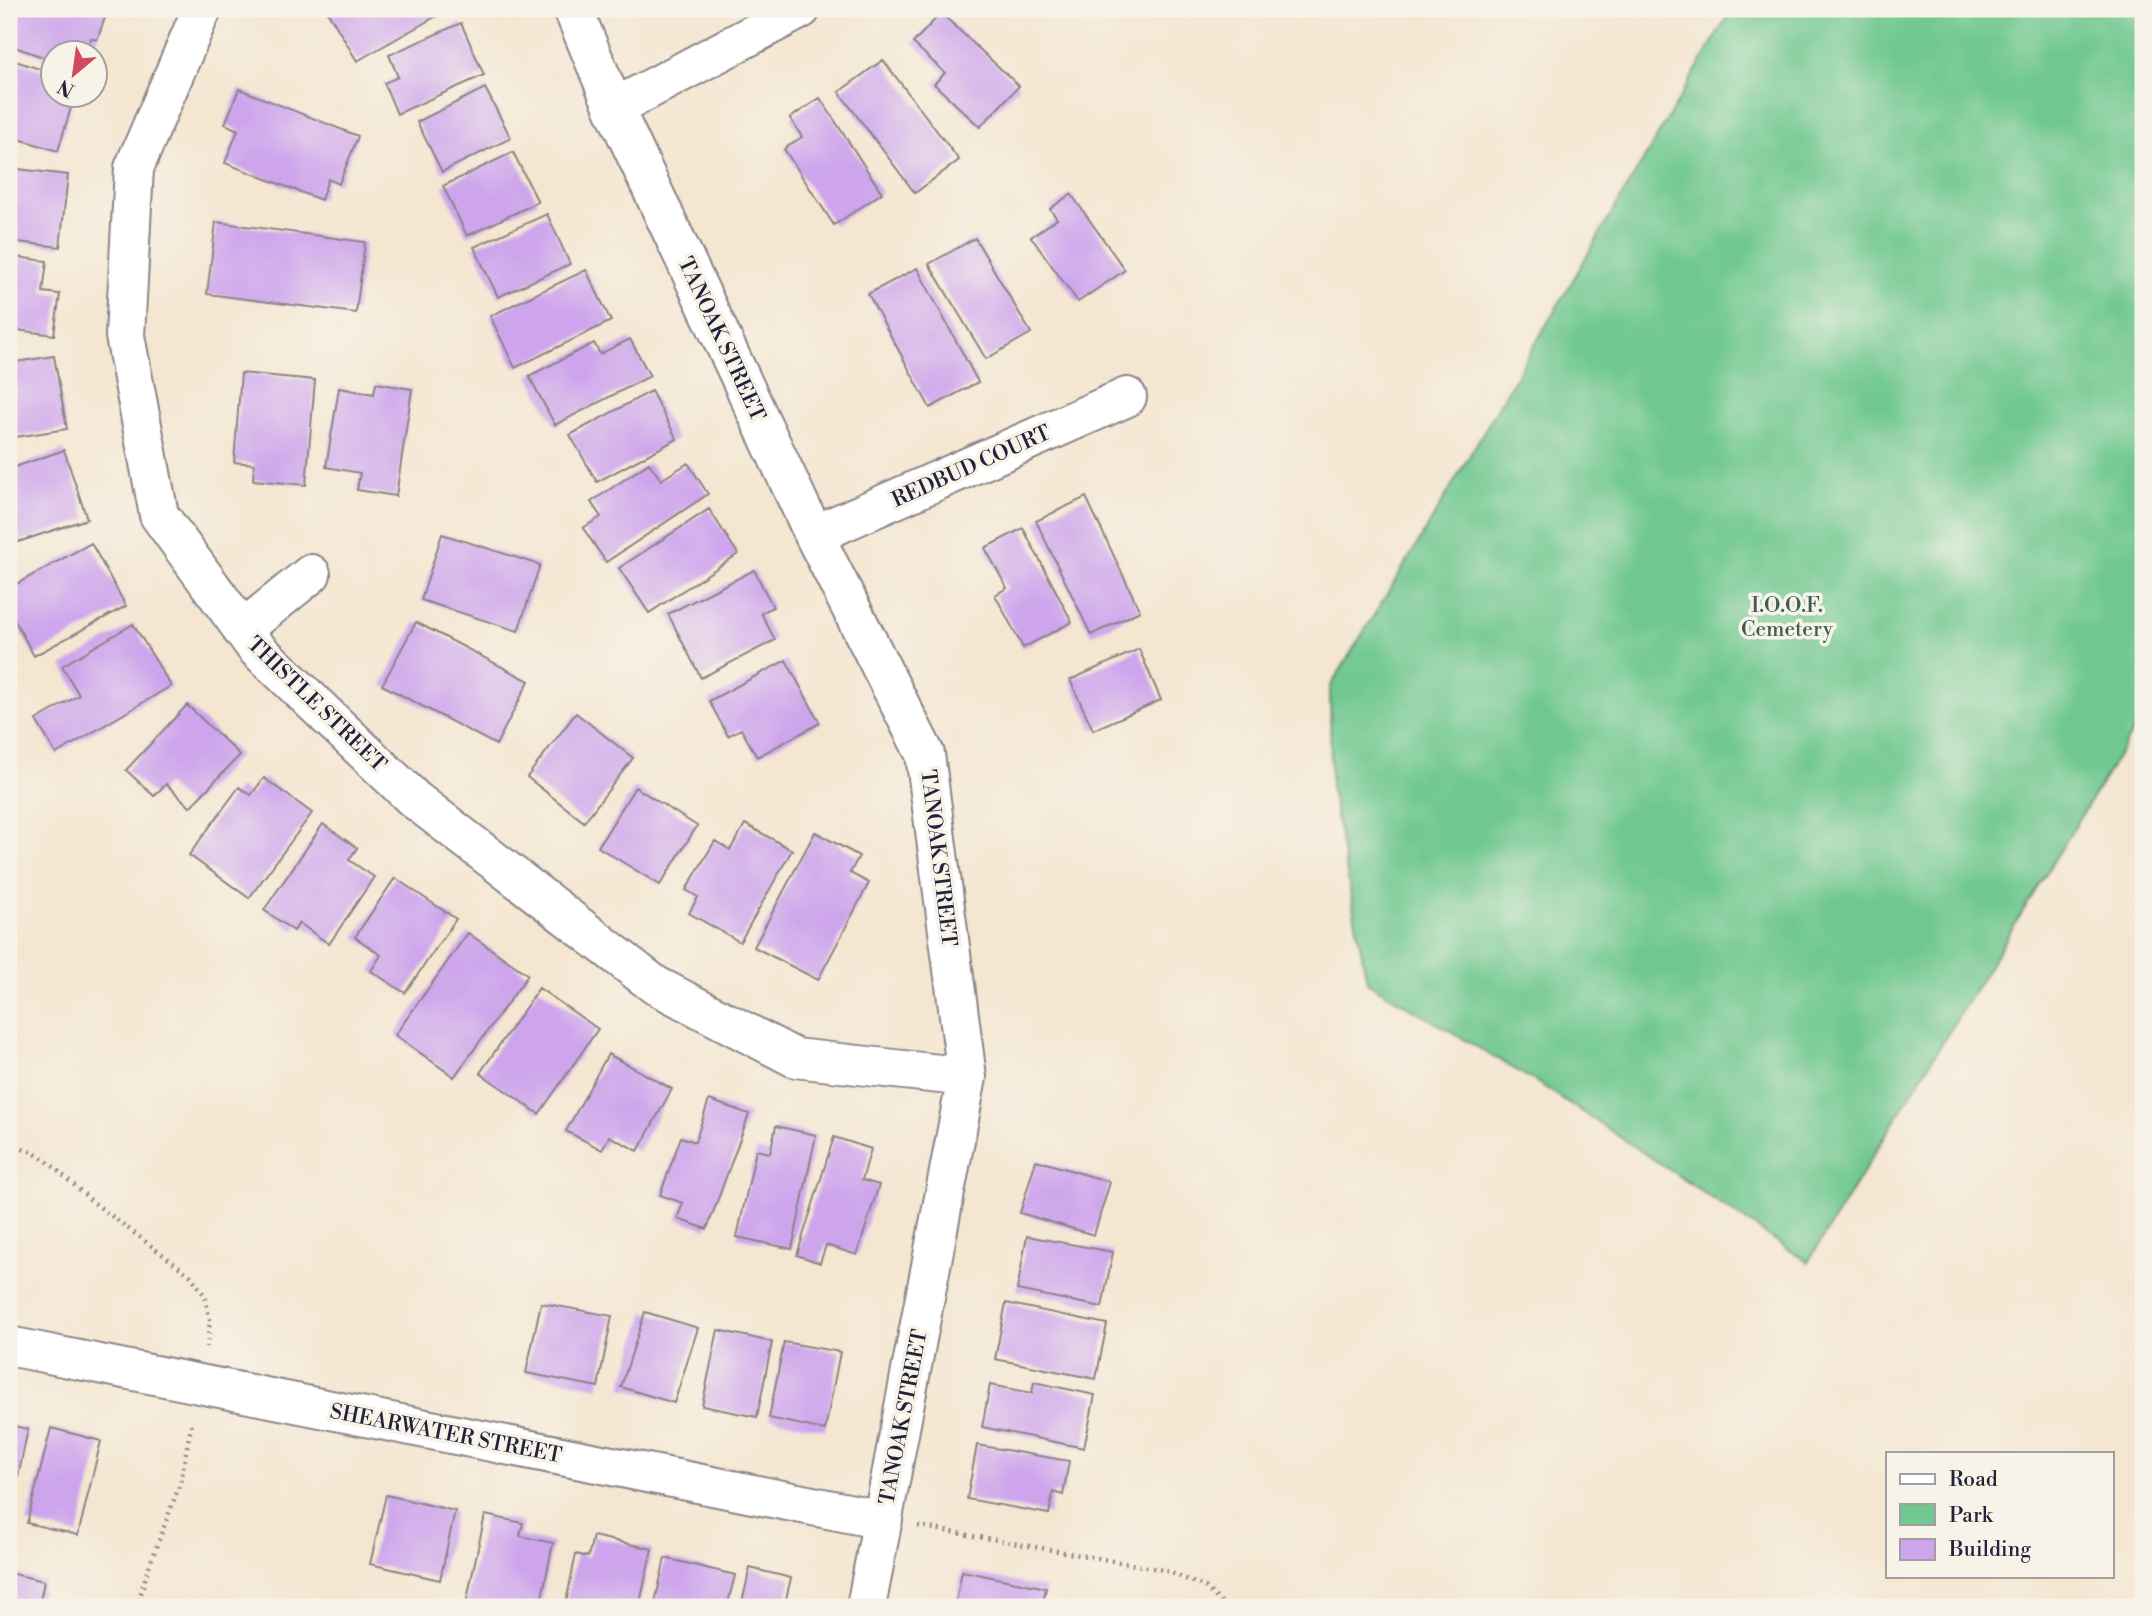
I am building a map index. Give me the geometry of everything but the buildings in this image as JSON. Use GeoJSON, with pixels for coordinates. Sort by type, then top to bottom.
{"type":"FeatureCollection","features":[{"type":"Feature","properties":{"kind":"street","name":"THISTLE STREET"},"geometry":{"type":"LineString","coordinates":[[202,9],[134,168],[125,336],[159,515],[256,648],[414,799],[656,985],[795,1058],[967,1077]]}},
{"type":"Feature","properties":{"kind":"street","name":"TANOAK STREET"},"geometry":{"type":"LineString","coordinates":[[573,9],[614,108],[814,535],[925,754],[967,1077],[866,1607]]}},
{"type":"Feature","properties":{"kind":"street"},"geometry":{"type":"LineString","coordinates":[[614,108],[802,9]]}},
{"type":"Feature","properties":{"kind":"street","name":"REDBUD COURT"},"geometry":{"type":"LineString","coordinates":[[814,535],[1127,397]]}},
{"type":"Feature","properties":{"kind":"street"},"geometry":{"type":"LineString","coordinates":[[242,630],[311,574]]}},
{"type":"Feature","properties":{"kind":"street","name":"SHEARWATER STREET"},"geometry":{"type":"LineString","coordinates":[[9,1346],[883,1520]]}},
{"type":"Feature","properties":{"kind":"path"},"geometry":{"type":"LineString","coordinates":[[883,1520],[1164,1570],[1205,1587],[1226,1607]]}},
{"type":"Feature","properties":{"kind":"green space","name":"I.O.O.F. Cemetery"},"geometry":{"type":"Polygon","coordinates":[[[1732,9],[2143,9],[2143,715],[1808,1262],[1543,1086],[1367,982],[1331,788],[1330,687],[1420,540],[1732,9]]]}}]}
